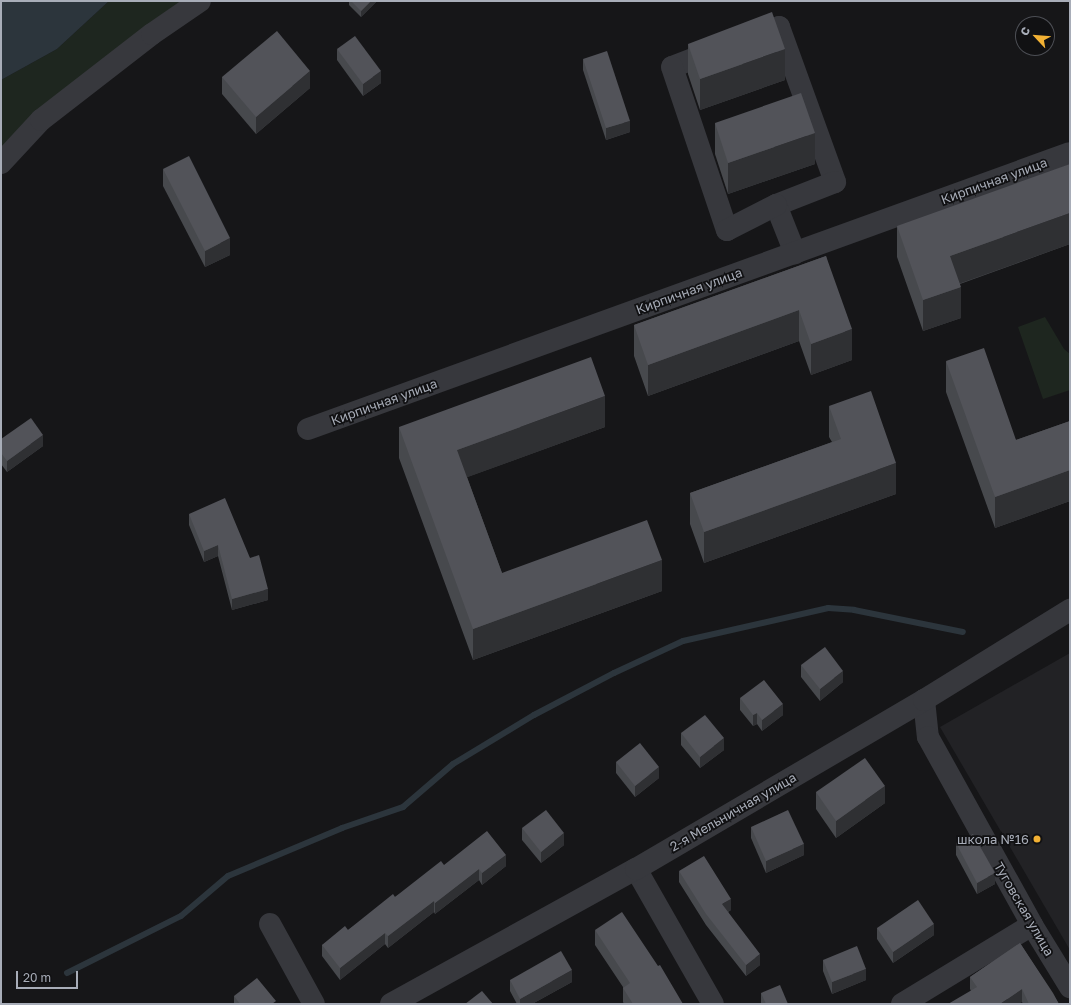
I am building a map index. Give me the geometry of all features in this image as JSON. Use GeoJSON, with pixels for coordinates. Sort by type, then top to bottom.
{"type":"FeatureCollection","features":[{"type":"Feature","properties":{"kind":"street"},"geometry":{"type":"LineString","coordinates":[[1,163],[41,120],[152,34],[200,1]]}},
{"type":"Feature","properties":{"kind":"street"},"geometry":{"type":"LineString","coordinates":[[779,27],[804,96],[835,182],[776,205],[727,230],[672,67],[779,27]]}},
{"type":"Feature","properties":{"kind":"street"},"geometry":{"type":"LineString","coordinates":[[782,104],[804,96]]}},
{"type":"Feature","properties":{"kind":"street"},"geometry":{"type":"LineString","coordinates":[[696,138],[718,129]]}},
{"type":"Feature","properties":{"kind":"street","name":"Кирпичная улица"},"geometry":{"type":"LineString","coordinates":[[308,429],[1070,153]]}},
{"type":"Feature","properties":{"kind":"street"},"geometry":{"type":"LineString","coordinates":[[776,205],[795,253]]}},
{"type":"Feature","properties":{"kind":"street","name":"2-я Мельничная улица"},"geometry":{"type":"LineString","coordinates":[[391,1004],[636,869],[924,700],[1070,610]]}},
{"type":"Feature","properties":{"kind":"street","name":"Туговская улица"},"geometry":{"type":"LineString","coordinates":[[924,700],[928,737],[1032,925],[1070,987]]}},
{"type":"Feature","properties":{"kind":"street"},"geometry":{"type":"LineString","coordinates":[[636,869],[713,1004]]}},
{"type":"Feature","properties":{"kind":"street"},"geometry":{"type":"LineString","coordinates":[[270,924],[314,1004]]}},
{"type":"Feature","properties":{"kind":"street"},"geometry":{"type":"LineString","coordinates":[[902,1004],[1032,925]]}},
{"type":"Feature","properties":{"kind":"shaded area"},"geometry":{"type":"Polygon","coordinates":[[[1,1],[109,1],[57,49],[1,80],[1,1]]]}},
{"type":"Feature","properties":{"kind":"shaded area"},"geometry":{"type":"Polygon","coordinates":[[[109,1],[200,1],[1,163],[1,80],[57,49],[109,1]]]}},
{"type":"Feature","properties":{"kind":"shaded area"},"geometry":{"type":"Polygon","coordinates":[[[1045,317],[1064,349],[1070,354],[1070,390],[1043,399],[1018,327],[1045,317]]]}},
{"type":"Feature","properties":{"kind":"shaded area","name":"школа №16"},"geometry":{"type":"Polygon","coordinates":[[[1070,653],[1070,950],[940,727],[1070,653]]]}},
{"type":"Feature","properties":{"kind":"building"},"geometry":{"type":"Polygon","coordinates":[[[351,1],[371,1],[361,11],[351,1]]]}},
{"type":"Feature","properties":{"kind":"building"},"geometry":{"type":"Polygon","coordinates":[[[772,12],[785,49],[700,79],[688,44],[772,12]]]}},
{"type":"Feature","properties":{"kind":"building"},"geometry":{"type":"Polygon","coordinates":[[[277,31],[310,71],[256,117],[222,77],[277,31]]]}},
{"type":"Feature","properties":{"kind":"building"},"geometry":{"type":"Polygon","coordinates":[[[355,36],[381,71],[363,84],[337,49],[355,36]]]}},
{"type":"Feature","properties":{"kind":"building"},"geometry":{"type":"Polygon","coordinates":[[[607,51],[630,121],[606,128],[583,59],[607,51]]]}},
{"type":"Feature","properties":{"kind":"building"},"geometry":{"type":"Polygon","coordinates":[[[801,93],[815,133],[728,163],[715,123],[801,93]]]}},
{"type":"Feature","properties":{"kind":"building"},"geometry":{"type":"Polygon","coordinates":[[[189,156],[230,238],[205,251],[163,169],[189,156]]]}},
{"type":"Feature","properties":{"kind":"building"},"geometry":{"type":"Polygon","coordinates":[[[1070,164],[1070,213],[950,256],[961,287],[923,300],[897,226],[1070,164]]]}},
{"type":"Feature","properties":{"kind":"building"},"geometry":{"type":"Polygon","coordinates":[[[826,256],[852,329],[811,344],[799,310],[648,365],[634,325],[826,256]]]}},
{"type":"Feature","properties":{"kind":"building"},"geometry":{"type":"Polygon","coordinates":[[[984,348],[1016,440],[1070,421],[1070,470],[995,497],[946,361],[984,348]]]}},
{"type":"Feature","properties":{"kind":"building"},"geometry":{"type":"Polygon","coordinates":[[[591,357],[605,396],[457,450],[502,573],[647,520],[662,560],[473,629],[399,427],[591,357]]]}},
{"type":"Feature","properties":{"kind":"building"},"geometry":{"type":"Polygon","coordinates":[[[871,391],[896,463],[704,532],[690,493],[841,439],[829,406],[871,391]]]}},
{"type":"Feature","properties":{"kind":"building"},"geometry":{"type":"Polygon","coordinates":[[[31,418],[43,435],[7,461],[1,453],[1,439],[31,418]]]}},
{"type":"Feature","properties":{"kind":"building"},"geometry":{"type":"Polygon","coordinates":[[[225,498],[250,558],[259,555],[268,589],[232,599],[218,545],[204,551],[189,514],[225,498]]]}},
{"type":"Feature","properties":{"kind":"building"},"geometry":{"type":"Polygon","coordinates":[[[825,647],[843,671],[820,689],[801,665],[825,647]]]}},
{"type":"Feature","properties":{"kind":"building"},"geometry":{"type":"Polygon","coordinates":[[[764,680],[783,704],[762,720],[757,713],[753,715],[740,698],[764,680]]]}},
{"type":"Feature","properties":{"kind":"building"},"geometry":{"type":"Polygon","coordinates":[[[705,715],[724,738],[700,757],[681,733],[705,715]]]}},
{"type":"Feature","properties":{"kind":"building"},"geometry":{"type":"Polygon","coordinates":[[[640,743],[659,767],[635,786],[616,762],[640,743]]]}},
{"type":"Feature","properties":{"kind":"building"},"geometry":{"type":"Polygon","coordinates":[[[865,758],[885,786],[836,821],[816,792],[865,758]]]}},
{"type":"Feature","properties":{"kind":"building"},"geometry":{"type":"Polygon","coordinates":[[[546,810],[564,833],[541,852],[522,828],[546,810]]]}},
{"type":"Feature","properties":{"kind":"building"},"geometry":{"type":"Polygon","coordinates":[[[788,810],[804,844],[766,861],[751,827],[788,810]]]}},
{"type":"Feature","properties":{"kind":"building"},"geometry":{"type":"Polygon","coordinates":[[[487,831],[506,855],[482,873],[479,869],[435,903],[434,901],[388,936],[385,933],[340,968],[322,945],[345,926],[348,930],[393,894],[395,897],[441,861],[444,865],[487,831]]]}},
{"type":"Feature","properties":{"kind":"building"},"geometry":{"type":"Polygon","coordinates":[[[973,834],[995,873],[977,883],[956,843],[973,834]]]}},
{"type":"Feature","properties":{"kind":"building"},"geometry":{"type":"Polygon","coordinates":[[[704,856],[731,899],[722,904],[760,954],[746,965],[706,914],[679,871],[704,856]]]}},
{"type":"Feature","properties":{"kind":"building"},"geometry":{"type":"Polygon","coordinates":[[[918,900],[934,924],[893,952],[877,928],[918,900]]]}},
{"type":"Feature","properties":{"kind":"building"},"geometry":{"type":"Polygon","coordinates":[[[622,912],[658,966],[660,965],[683,1004],[633,1004],[623,988],[630,983],[595,930],[622,912]]]}},
{"type":"Feature","properties":{"kind":"building"},"geometry":{"type":"Polygon","coordinates":[[[1020,943],[1059,1004],[1029,1004],[1022,989],[1000,1004],[948,1004],[977,987],[970,977],[1020,943]]]}},
{"type":"Feature","properties":{"kind":"building"},"geometry":{"type":"Polygon","coordinates":[[[857,946],[866,969],[832,982],[823,960],[857,946]]]}},
{"type":"Feature","properties":{"kind":"building"},"geometry":{"type":"Polygon","coordinates":[[[561,951],[572,970],[520,999],[510,980],[561,951]]]}},
{"type":"Feature","properties":{"kind":"building"},"geometry":{"type":"Polygon","coordinates":[[[257,978],[276,1001],[272,1004],[240,1004],[234,996],[257,978]]]}},
{"type":"Feature","properties":{"kind":"building"},"geometry":{"type":"Polygon","coordinates":[[[780,985],[788,1004],[766,1004],[761,993],[780,985]]]}},
{"type":"Feature","properties":{"kind":"building"},"geometry":{"type":"Polygon","coordinates":[[[482,991],[493,1004],[465,1004],[482,991]]]}},
{"type":"Feature","properties":{"kind":"waterway"},"geometry":{"type":"LineString","coordinates":[[67,973],[181,916],[228,876],[342,828],[403,807],[453,764],[534,715],[614,673],[683,641],[828,608],[854,610],[963,632]]}},
{"type":"Feature","properties":{"kind":"place","name":"школа №16"},"geometry":{"type":"Point","coordinates":[1037,839]}}]}
